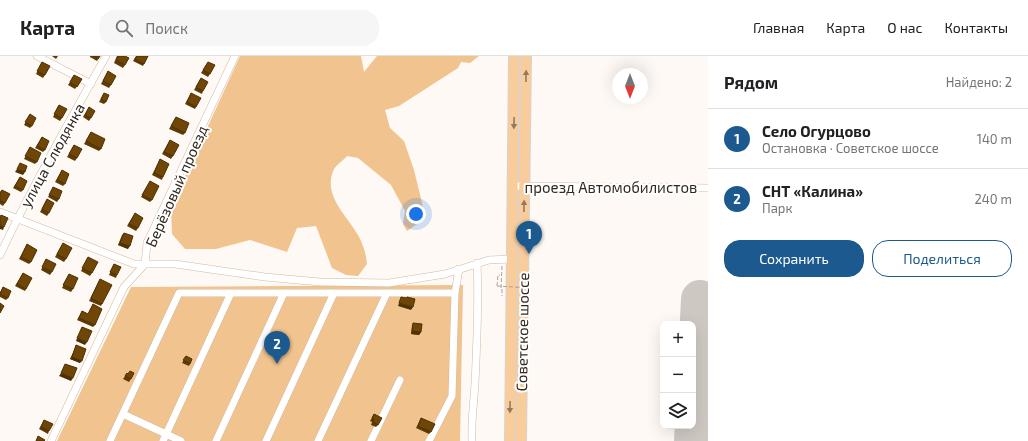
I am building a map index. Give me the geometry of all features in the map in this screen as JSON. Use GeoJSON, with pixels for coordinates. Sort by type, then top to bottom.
{"type":"FeatureCollection","features":[{"type":"Feature","properties":{"kind":"highway","name":"Советское шоссе"},"geometry":{"type":"LineString","coordinates":[[510,441],[514,56]]}},
{"type":"Feature","properties":{"kind":"highway","name":"Советское шоссе"},"geometry":{"type":"LineString","coordinates":[[521,441],[526,56]]}},
{"type":"Feature","properties":{"kind":"street"},"geometry":{"type":"LineString","coordinates":[[37,56],[90,84]]}},
{"type":"Feature","properties":{"kind":"street","name":"улица Слюдянка"},"geometry":{"type":"LineString","coordinates":[[0,255],[52,153],[106,56]]}},
{"type":"Feature","properties":{"kind":"street","name":"Берёзовый проезд"},"geometry":{"type":"LineString","coordinates":[[51,441],[124,287],[145,264],[147,244],[235,56]]}},
{"type":"Feature","properties":{"kind":"street","name":"проезд Автомобилистов"},"geometry":{"type":"LineString","coordinates":[[513,186],[708,188]]}},
{"type":"Feature","properties":{"kind":"street"},"geometry":{"type":"LineString","coordinates":[[0,212],[17,220],[134,264],[175,264],[320,282],[389,283],[445,274],[489,260],[512,259]]}},
{"type":"Feature","properties":{"kind":"street"},"geometry":{"type":"LineString","coordinates":[[472,441],[471,421],[478,325],[478,263]]}},
{"type":"Feature","properties":{"kind":"street"},"geometry":{"type":"LineString","coordinates":[[429,441],[452,396],[455,293],[459,269]]}},
{"type":"Feature","properties":{"kind":"street"},"geometry":{"type":"LineString","coordinates":[[110,441],[179,293],[455,293]]}},
{"type":"Feature","properties":{"kind":"street"},"geometry":{"type":"LineString","coordinates":[[164,438],[231,293]]}},
{"type":"Feature","properties":{"kind":"street"},"geometry":{"type":"LineString","coordinates":[[216,441],[284,293]]}},
{"type":"Feature","properties":{"kind":"street"},"geometry":{"type":"LineString","coordinates":[[266,441],[334,293]]}},
{"type":"Feature","properties":{"kind":"street"},"geometry":{"type":"LineString","coordinates":[[318,441],[388,293]]}},
{"type":"Feature","properties":{"kind":"street"},"geometry":{"type":"LineString","coordinates":[[371,441],[400,380]]}},
{"type":"Feature","properties":{"kind":"street"},"geometry":{"type":"LineString","coordinates":[[123,414],[164,438],[181,441]]}},
{"type":"Feature","properties":{"kind":"path"},"geometry":{"type":"LineString","coordinates":[[495,260],[501,263],[502,296]]}},
{"type":"Feature","properties":{"kind":"path"},"geometry":{"type":"LineString","coordinates":[[501,275],[498,275],[497,286],[530,288]]}},
{"type":"Feature","properties":{"kind":"shaded area"},"geometry":{"type":"Polygon","coordinates":[[[240,56],[361,56],[364,72],[377,56],[479,56],[470,63],[461,62],[458,68],[399,106],[385,110],[390,128],[404,141],[414,170],[424,211],[417,224],[407,231],[403,224],[405,211],[391,185],[358,158],[347,156],[334,169],[331,178],[333,196],[358,235],[366,256],[367,264],[358,276],[346,275],[332,268],[316,226],[297,228],[287,252],[250,240],[216,249],[185,249],[172,234],[171,207],[240,56]]]}},
{"type":"Feature","properties":{"kind":"shaded area"},"geometry":{"type":"Polygon","coordinates":[[[463,285],[460,441],[57,441],[131,287],[463,285]]]}},
{"type":"Feature","properties":{"kind":"building"},"geometry":{"type":"Polygon","coordinates":[[[118,56],[125,56],[129,58],[125,65],[116,60],[118,56]]]}},
{"type":"Feature","properties":{"kind":"building"},"geometry":{"type":"Polygon","coordinates":[[[137,56],[148,56],[144,64],[135,59],[137,56]]]}},
{"type":"Feature","properties":{"kind":"building"},"geometry":{"type":"Polygon","coordinates":[[[42,62],[50,66],[45,75],[37,71],[42,62]]]}},
{"type":"Feature","properties":{"kind":"building"},"geometry":{"type":"Polygon","coordinates":[[[208,62],[215,65],[210,74],[203,70],[208,62]]]}},
{"type":"Feature","properties":{"kind":"building"},"geometry":{"type":"Polygon","coordinates":[[[108,71],[116,76],[111,85],[103,81],[108,71]]]}},
{"type":"Feature","properties":{"kind":"building"},"geometry":{"type":"Polygon","coordinates":[[[74,75],[82,79],[77,87],[70,82],[74,75]]]}},
{"type":"Feature","properties":{"kind":"building"},"geometry":{"type":"Polygon","coordinates":[[[201,78],[208,82],[203,91],[196,87],[201,78]]]}},
{"type":"Feature","properties":{"kind":"building"},"geometry":{"type":"Polygon","coordinates":[[[104,93],[109,95],[106,102],[101,99],[104,93]]]}},
{"type":"Feature","properties":{"kind":"building"},"geometry":{"type":"Polygon","coordinates":[[[191,93],[201,98],[196,107],[187,102],[191,93]]]}},
{"type":"Feature","properties":{"kind":"building"},"geometry":{"type":"Polygon","coordinates":[[[59,105],[67,109],[62,118],[54,114],[59,105]]]}},
{"type":"Feature","properties":{"kind":"building"},"geometry":{"type":"Polygon","coordinates":[[[89,107],[95,111],[91,118],[85,115],[89,107]]]}},
{"type":"Feature","properties":{"kind":"building"},"geometry":{"type":"Polygon","coordinates":[[[30,114],[36,118],[32,126],[25,122],[30,114]]]}},
{"type":"Feature","properties":{"kind":"building"},"geometry":{"type":"Polygon","coordinates":[[[176,117],[189,123],[185,133],[171,126],[176,117]]]}},
{"type":"Feature","properties":{"kind":"building"},"geometry":{"type":"Polygon","coordinates":[[[91,132],[105,139],[101,149],[86,141],[91,132]]]}},
{"type":"Feature","properties":{"kind":"building"},"geometry":{"type":"Polygon","coordinates":[[[42,137],[49,141],[45,150],[37,146],[42,137]]]}},
{"type":"Feature","properties":{"kind":"building"},"geometry":{"type":"Polygon","coordinates":[[[170,140],[179,145],[173,156],[164,152],[170,140]]]}},
{"type":"Feature","properties":{"kind":"building"},"geometry":{"type":"Polygon","coordinates":[[[74,145],[82,149],[77,158],[69,154],[74,145]]]}},
{"type":"Feature","properties":{"kind":"building"},"geometry":{"type":"Polygon","coordinates":[[[30,147],[41,153],[37,162],[25,156],[30,147]]]}},
{"type":"Feature","properties":{"kind":"building"},"geometry":{"type":"Polygon","coordinates":[[[160,159],[169,164],[163,177],[154,173],[160,159]]]}},
{"type":"Feature","properties":{"kind":"building"},"geometry":{"type":"Polygon","coordinates":[[[20,163],[27,166],[25,172],[17,169],[20,163]]]}},
{"type":"Feature","properties":{"kind":"building"},"geometry":{"type":"Polygon","coordinates":[[[62,170],[69,174],[65,184],[57,180],[62,170]]]}},
{"type":"Feature","properties":{"kind":"building"},"geometry":{"type":"Polygon","coordinates":[[[20,177],[27,181],[23,190],[15,186],[20,177]]]}},
{"type":"Feature","properties":{"kind":"building"},"geometry":{"type":"Polygon","coordinates":[[[150,181],[159,186],[152,200],[142,195],[150,181]]]}},
{"type":"Feature","properties":{"kind":"building"},"geometry":{"type":"Polygon","coordinates":[[[53,187],[62,191],[59,199],[49,195],[53,187]]]}},
{"type":"Feature","properties":{"kind":"building"},"geometry":{"type":"Polygon","coordinates":[[[2,190],[10,194],[5,203],[0,201],[0,193],[2,190]]]}},
{"type":"Feature","properties":{"kind":"building"},"geometry":{"type":"Polygon","coordinates":[[[47,199],[54,203],[49,213],[42,209],[47,199]]]}},
{"type":"Feature","properties":{"kind":"building"},"geometry":{"type":"Polygon","coordinates":[[[135,213],[143,218],[138,228],[129,224],[135,213]]]}},
{"type":"Feature","properties":{"kind":"building"},"geometry":{"type":"Polygon","coordinates":[[[1,215],[8,218],[4,227],[0,225],[1,215]]]}},
{"type":"Feature","properties":{"kind":"building"},"geometry":{"type":"Polygon","coordinates":[[[124,233],[133,236],[130,246],[120,243],[124,233]]]}},
{"type":"Feature","properties":{"kind":"building"},"geometry":{"type":"Polygon","coordinates":[[[63,243],[72,248],[66,259],[57,254],[63,243]]]}},
{"type":"Feature","properties":{"kind":"building"},"geometry":{"type":"Polygon","coordinates":[[[27,244],[37,250],[31,262],[21,257],[27,244]]]}},
{"type":"Feature","properties":{"kind":"building"},"geometry":{"type":"Polygon","coordinates":[[[88,257],[98,262],[92,273],[82,268],[88,257]]]}},
{"type":"Feature","properties":{"kind":"building"},"geometry":{"type":"Polygon","coordinates":[[[46,259],[56,264],[52,272],[42,267],[46,259]]]}},
{"type":"Feature","properties":{"kind":"building"},"geometry":{"type":"Polygon","coordinates":[[[114,264],[121,267],[117,275],[110,272],[114,264]]]}},
{"type":"Feature","properties":{"kind":"building"},"geometry":{"type":"Polygon","coordinates":[[[23,273],[32,278],[26,289],[17,284],[23,273]]]}},
{"type":"Feature","properties":{"kind":"building"},"geometry":{"type":"Polygon","coordinates":[[[69,274],[78,278],[73,289],[63,285],[69,274]]]}},
{"type":"Feature","properties":{"kind":"building"},"geometry":{"type":"Polygon","coordinates":[[[100,279],[112,285],[102,304],[91,298],[100,279]]]}},
{"type":"Feature","properties":{"kind":"building"},"geometry":{"type":"Polygon","coordinates":[[[3,287],[11,291],[8,298],[0,294],[3,287]]]}},
{"type":"Feature","properties":{"kind":"building"},"geometry":{"type":"Polygon","coordinates":[[[401,297],[415,299],[413,307],[399,303],[401,297]]]}},
{"type":"Feature","properties":{"kind":"building"},"geometry":{"type":"Polygon","coordinates":[[[0,303],[4,306],[0,313],[0,303]]]}},
{"type":"Feature","properties":{"kind":"building"},"geometry":{"type":"Polygon","coordinates":[[[93,304],[102,309],[95,325],[79,318],[82,311],[88,314],[93,304]]]}},
{"type":"Feature","properties":{"kind":"building"},"geometry":{"type":"Polygon","coordinates":[[[413,323],[422,324],[421,332],[412,331],[413,323]]]}},
{"type":"Feature","properties":{"kind":"building"},"geometry":{"type":"Polygon","coordinates":[[[82,327],[92,331],[87,342],[77,338],[82,327]]]}},
{"type":"Feature","properties":{"kind":"building"},"geometry":{"type":"Polygon","coordinates":[[[76,345],[86,349],[82,361],[72,357],[76,345]]]}},
{"type":"Feature","properties":{"kind":"building"},"geometry":{"type":"Polygon","coordinates":[[[186,356],[192,359],[190,364],[183,360],[186,356]]]}},
{"type":"Feature","properties":{"kind":"building"},"geometry":{"type":"Polygon","coordinates":[[[65,364],[77,368],[73,378],[61,373],[65,364]]]}},
{"type":"Feature","properties":{"kind":"building"},"geometry":{"type":"Polygon","coordinates":[[[130,371],[134,373],[131,379],[125,376],[130,371]]]}},
{"type":"Feature","properties":{"kind":"building"},"geometry":{"type":"Polygon","coordinates":[[[374,414],[382,418],[378,425],[373,422],[374,419],[372,418],[374,414]]]}},
{"type":"Feature","properties":{"kind":"building"},"geometry":{"type":"Polygon","coordinates":[[[421,418],[435,424],[431,432],[418,426],[421,418]]]}},
{"type":"Feature","properties":{"kind":"building"},"geometry":{"type":"Polygon","coordinates":[[[44,420],[53,424],[49,431],[41,427],[44,420]]]}},
{"type":"Feature","properties":{"kind":"building"},"geometry":{"type":"Polygon","coordinates":[[[38,436],[45,440],[36,441],[38,436]]]}},
{"type":"Feature","properties":{"kind":"runway"},"geometry":{"type":"LineString","coordinates":[[693,441],[700,299]]}},
{"type":"Feature","properties":{"kind":"place","name":"Село Огурцово"},"geometry":{"type":"Point","coordinates":[529,254]}},
{"type":"Feature","properties":{"kind":"place","name":"СНТ «Калина»"},"geometry":{"type":"Point","coordinates":[277,364]}}]}
